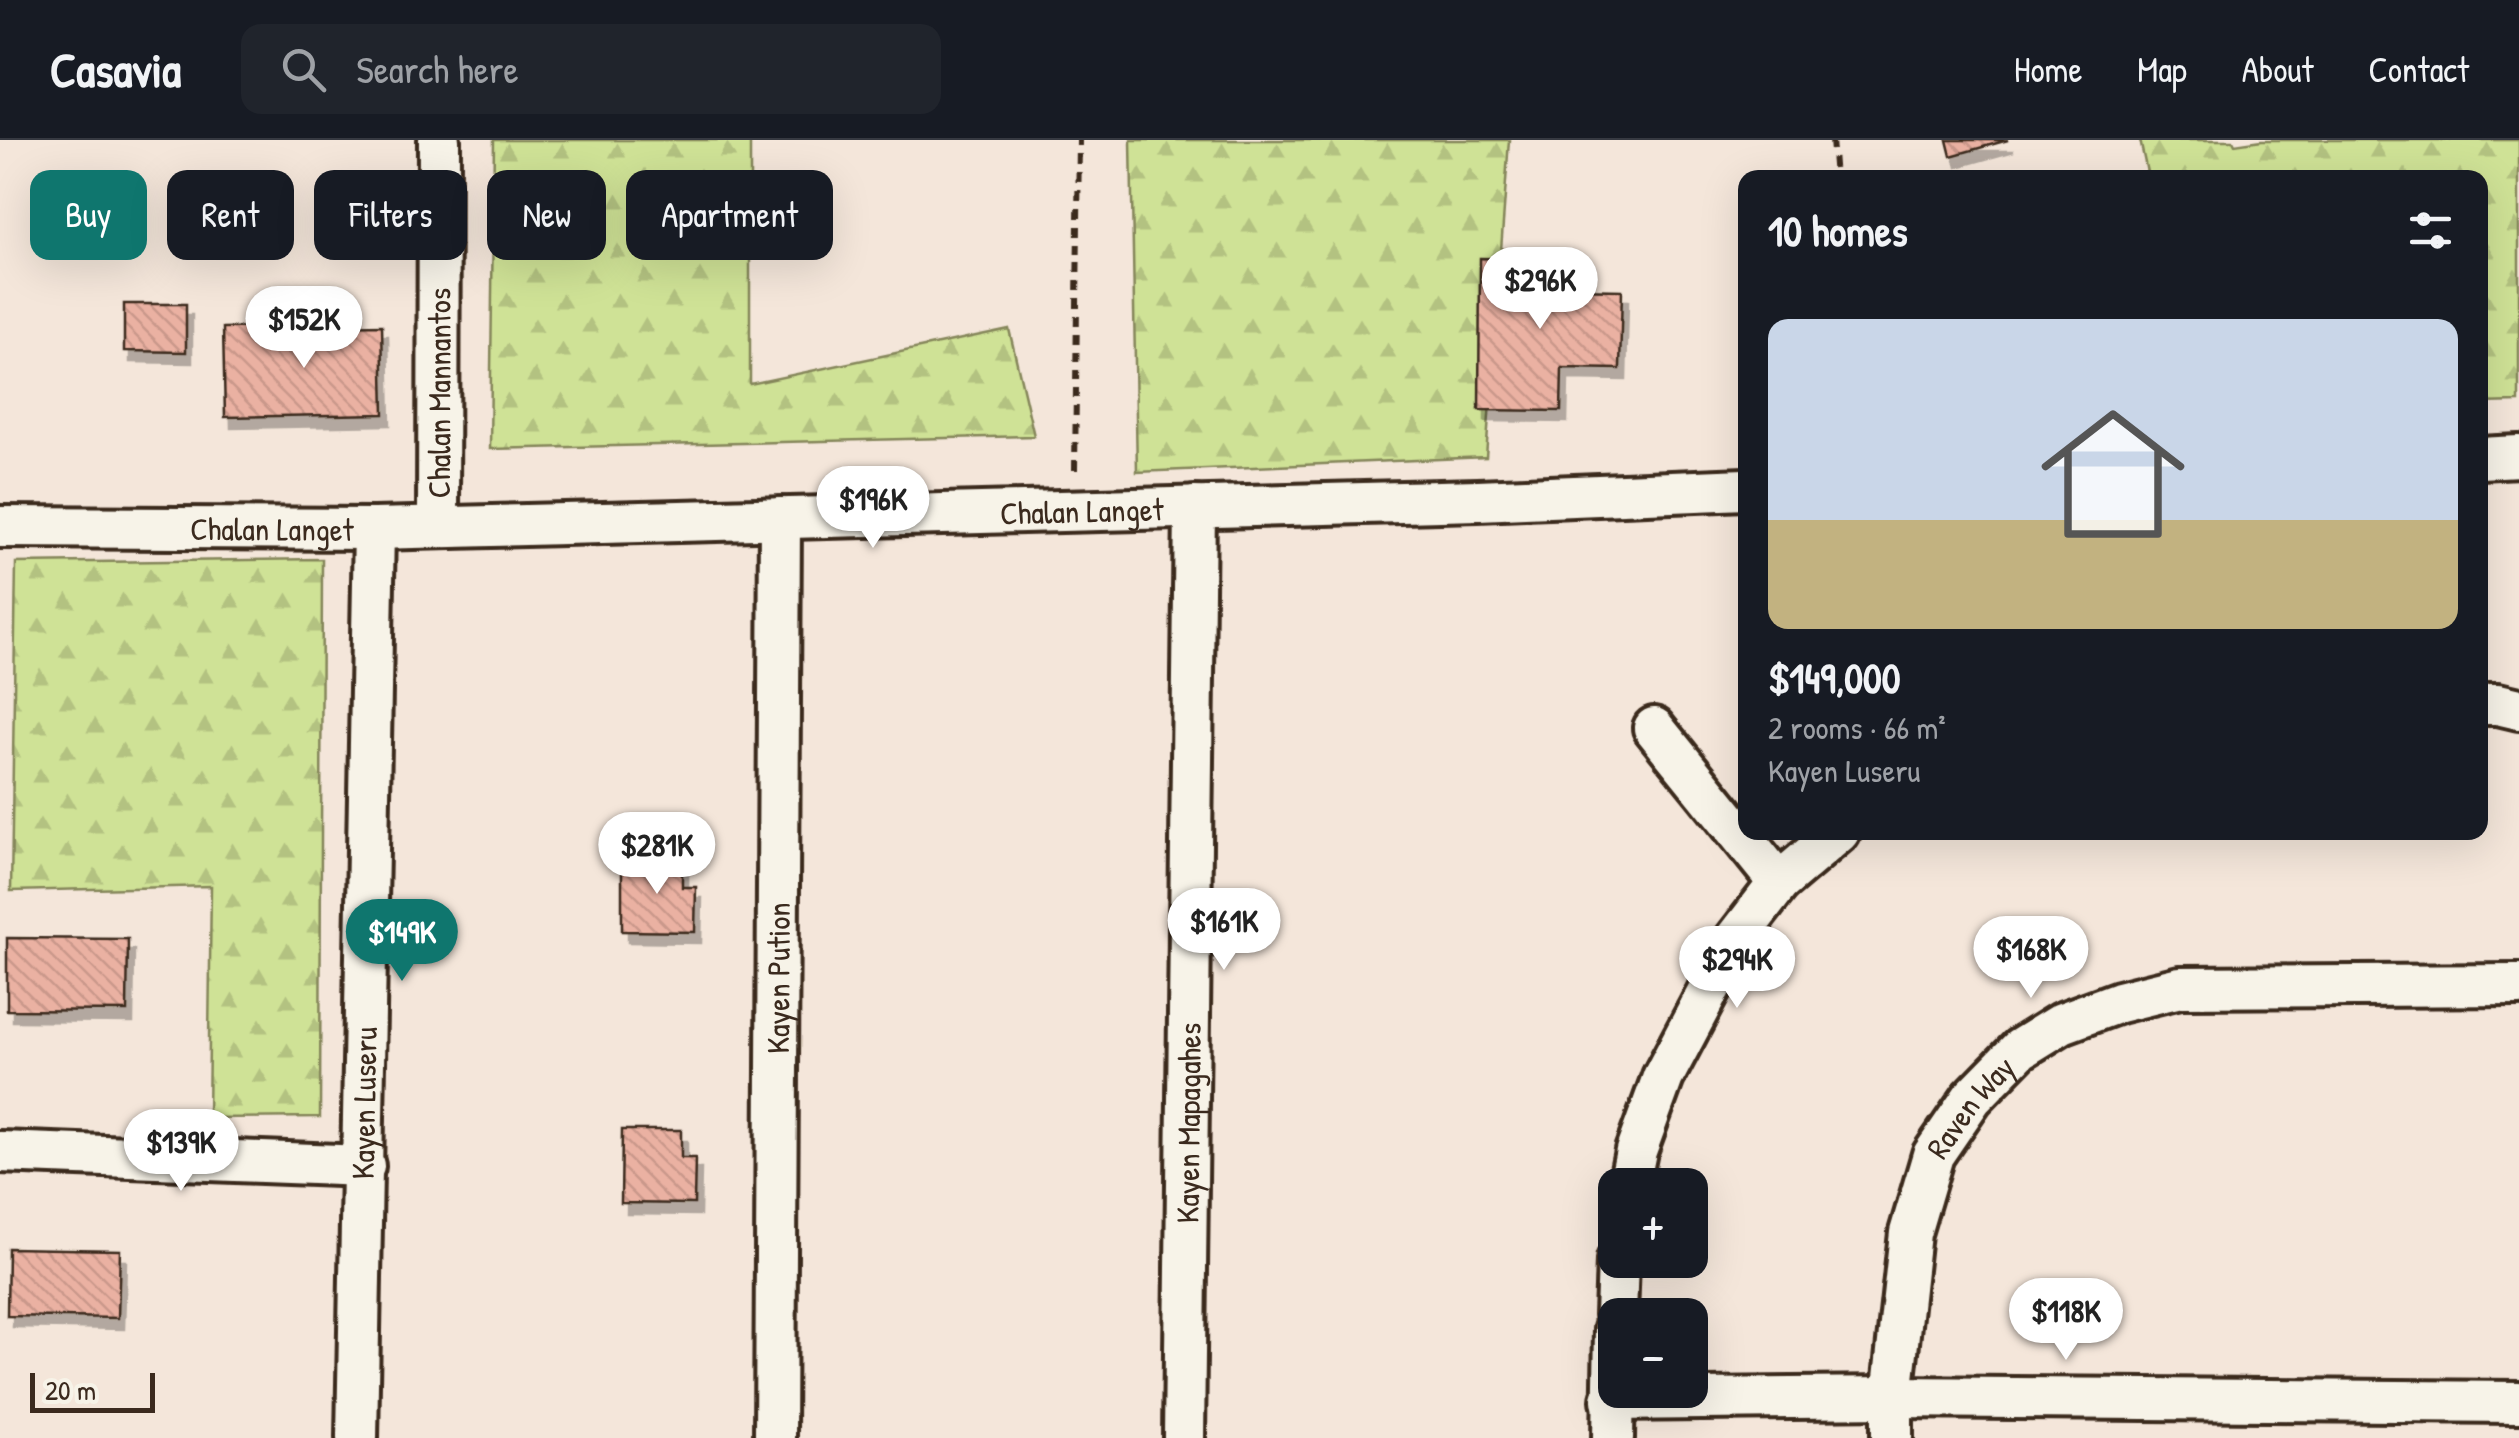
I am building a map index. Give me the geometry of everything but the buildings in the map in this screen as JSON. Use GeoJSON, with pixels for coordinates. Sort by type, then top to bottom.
{"type":"FeatureCollection","features":[{"type":"Feature","properties":{"kind":"street","name":"Chalan Mannantos"},"geometry":{"type":"LineString","coordinates":[[438,524],[439,140]]}},
{"type":"Feature","properties":{"kind":"street"},"geometry":{"type":"LineString","coordinates":[[2488,458],[2519,456]]}},
{"type":"Feature","properties":{"kind":"street","name":"Chalan Langet"},"geometry":{"type":"LineString","coordinates":[[0,528],[374,529],[438,524],[1075,512],[1738,489]]}},
{"type":"Feature","properties":{"kind":"street","name":"Kayen Mapagahes"},"geometry":{"type":"LineString","coordinates":[[1184,1438],[1195,507]]}},
{"type":"Feature","properties":{"kind":"street","name":"Kayen Pution"},"geometry":{"type":"LineString","coordinates":[[775,1438],[780,518]]}},
{"type":"Feature","properties":{"kind":"street","name":"Kayen Luseru"},"geometry":{"type":"LineString","coordinates":[[356,1438],[374,529]]}},
{"type":"Feature","properties":{"kind":"street"},"geometry":{"type":"LineString","coordinates":[[2488,705],[2519,709]]}},
{"type":"Feature","properties":{"kind":"street"},"geometry":{"type":"LineString","coordinates":[[1654,728],[1738,832]]}},
{"type":"Feature","properties":{"kind":"street"},"geometry":{"type":"LineString","coordinates":[[1744,840],[1779,883]]}},
{"type":"Feature","properties":{"kind":"street"},"geometry":{"type":"LineString","coordinates":[[1633,1168],[1663,1078],[1736,939],[1779,883],[1830,840]]}},
{"type":"Feature","properties":{"kind":"street","name":"Raven Way"},"geometry":{"type":"LineString","coordinates":[[1892,1438],[1892,1397],[1910,1233],[1934,1155],[1972,1098],[2020,1049],[2062,1023],[2119,1002],[2180,987],[2519,986]]}},
{"type":"Feature","properties":{"kind":"street"},"geometry":{"type":"LineString","coordinates":[[0,1152],[364,1166]]}},
{"type":"Feature","properties":{"kind":"street"},"geometry":{"type":"LineString","coordinates":[[1613,1419],[1892,1397],[2519,1402]]}},
{"type":"Feature","properties":{"kind":"path"},"geometry":{"type":"LineString","coordinates":[[1075,512],[1080,140]]}},
{"type":"Feature","properties":{"kind":"path"},"geometry":{"type":"LineString","coordinates":[[1832,140],[1834,170]]}},
{"type":"Feature","properties":{"kind":"green space"},"geometry":{"type":"Polygon","coordinates":[[[494,140],[750,140],[750,170],[626,170],[626,260],[750,260],[750,384],[1009,329],[1034,436],[490,449],[492,260],[606,260],[606,170],[494,170],[494,140]]]}},
{"type":"Feature","properties":{"kind":"green space"},"geometry":{"type":"Polygon","coordinates":[[[1131,140],[1509,140],[1486,457],[1137,472],[1131,140]]]}},
{"type":"Feature","properties":{"kind":"green space"},"geometry":{"type":"Polygon","coordinates":[[[2140,140],[2233,140],[2235,144],[2262,140],[2519,140],[2519,402],[2488,403],[2488,170],[2146,170],[2140,140]]]}},
{"type":"Feature","properties":{"kind":"green space"},"geometry":{"type":"Polygon","coordinates":[[[322,559],[320,1117],[208,1118],[211,886],[11,891],[16,563],[322,559]]]}}]}
